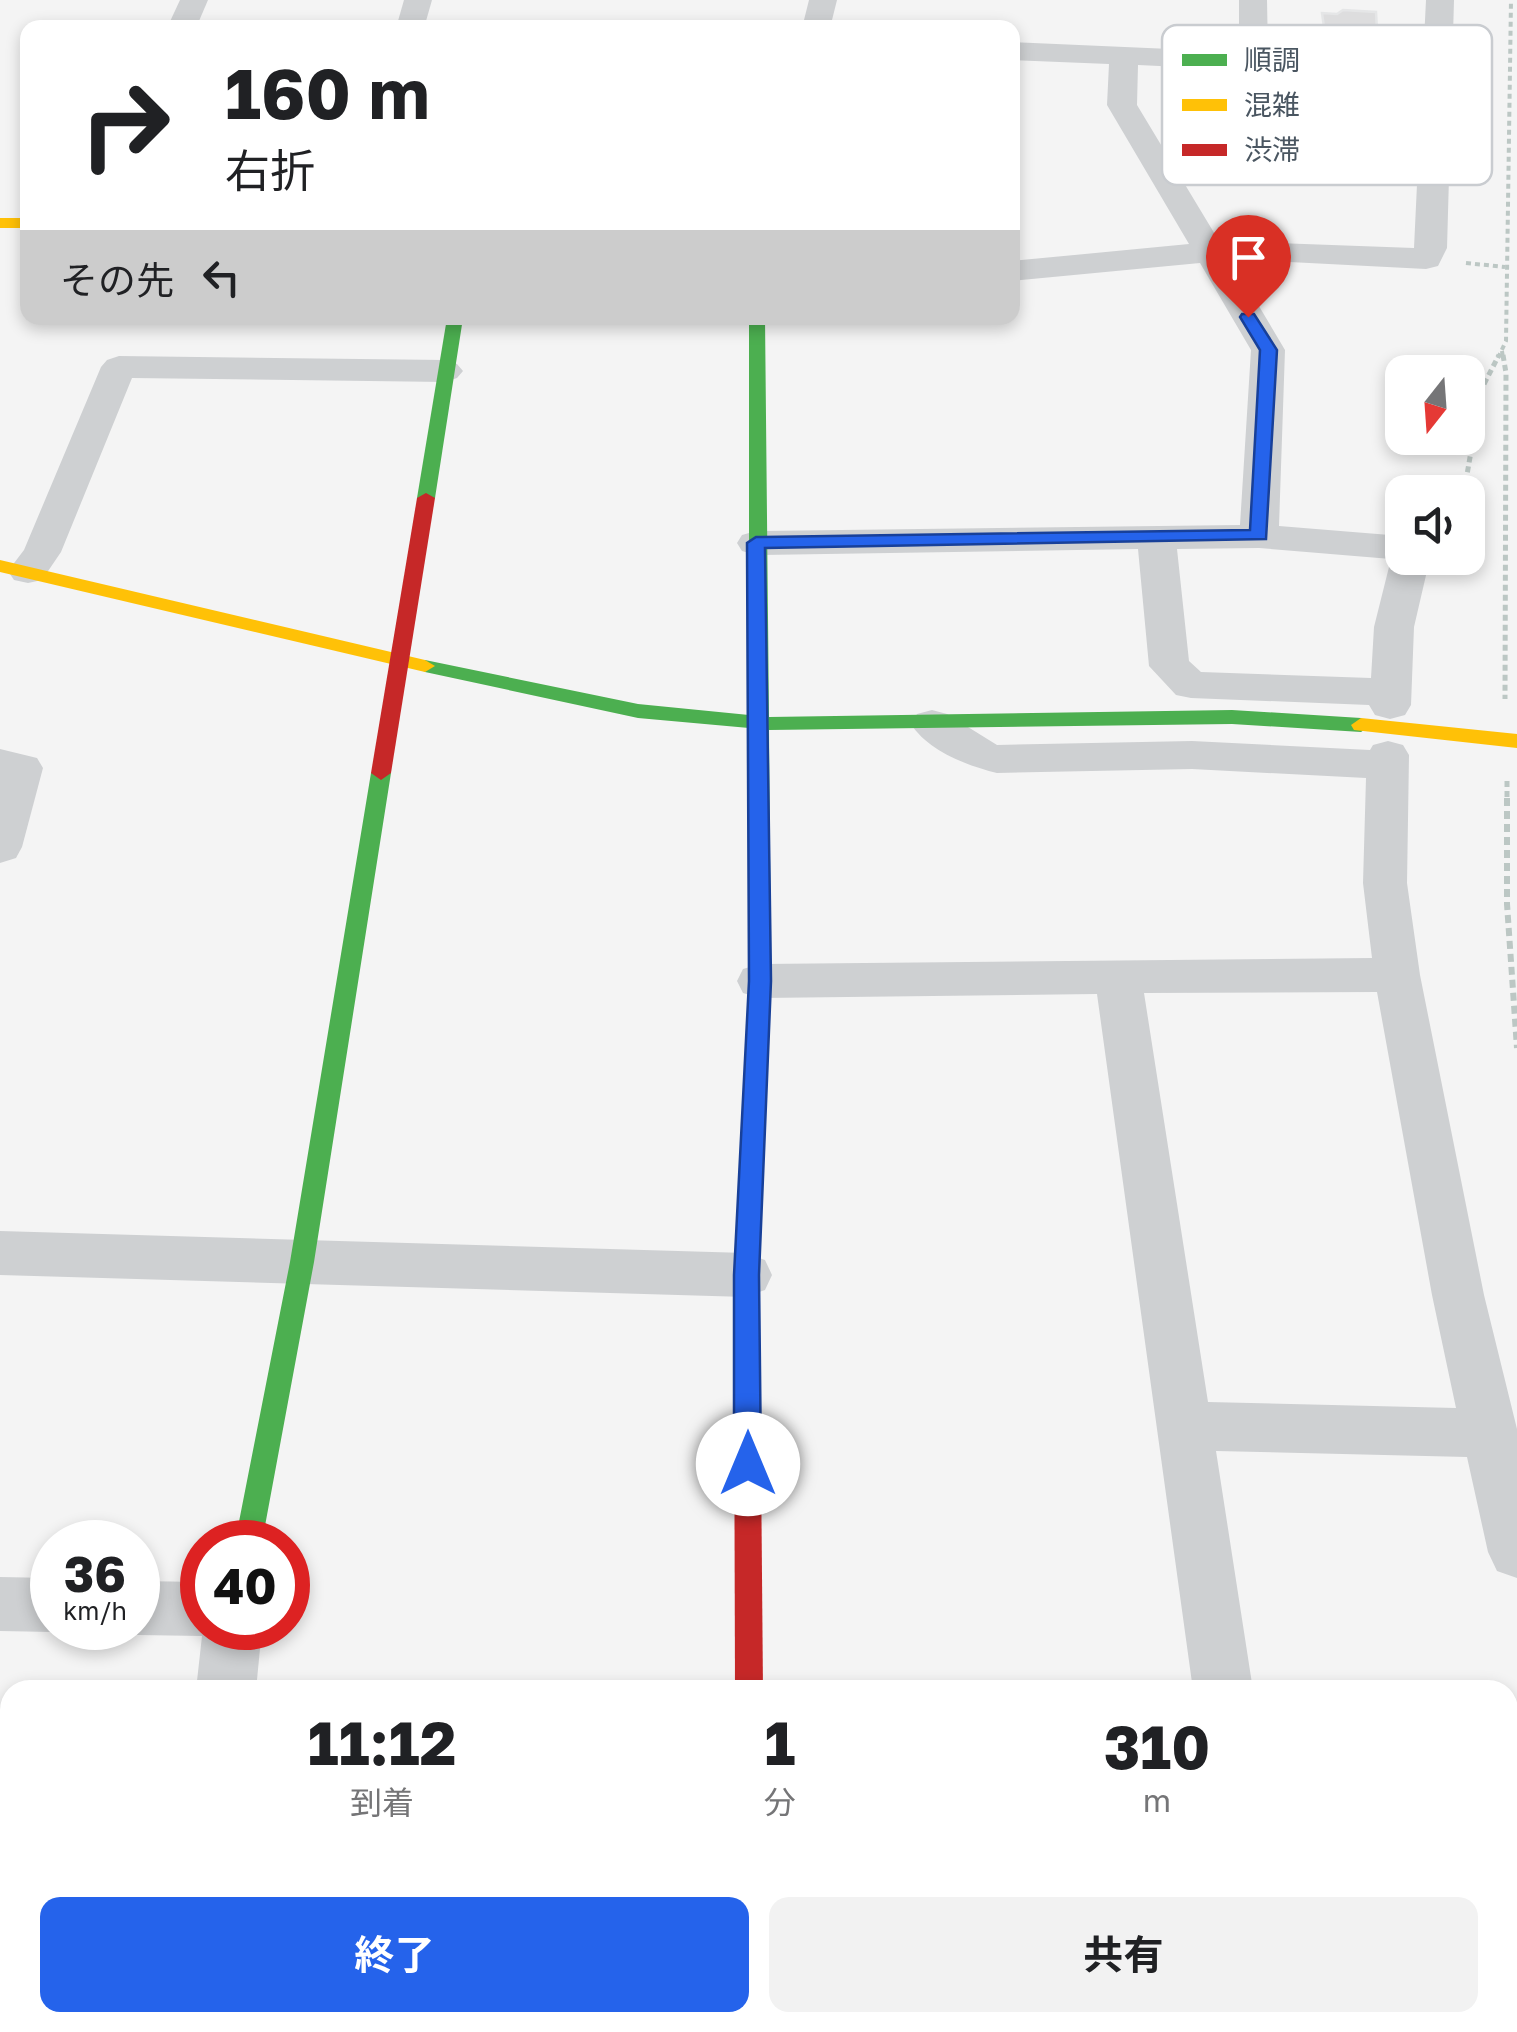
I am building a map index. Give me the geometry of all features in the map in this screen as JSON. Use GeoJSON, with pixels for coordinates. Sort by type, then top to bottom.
{"type":"FeatureCollection","features":[{"type":"Feature","properties":{"kind":"street"},"geometry":{"type":"LineString","coordinates":[[1439,25],[1440,0]]}},
{"type":"Feature","properties":{"kind":"street"},"geometry":{"type":"LineString","coordinates":[[1020,51],[1162,58]]}},
{"type":"Feature","properties":{"kind":"street"},"geometry":{"type":"LineString","coordinates":[[1124,56],[1122,106],[1162,173]]}},
{"type":"Feature","properties":{"kind":"street"},"geometry":{"type":"LineString","coordinates":[[1169,185],[1268,350],[1259,536]]}},
{"type":"Feature","properties":{"kind":"street"},"geometry":{"type":"LineString","coordinates":[[1020,271],[1208,250],[1426,259],[1431,248],[1433,185]]}},
{"type":"Feature","properties":{"kind":"street"},"geometry":{"type":"LineString","coordinates":[[252,1520],[302,1262],[455,325]]}},
{"type":"Feature","properties":{"kind":"street"},"geometry":{"type":"LineString","coordinates":[[749,1680],[746,1275],[760,981],[757,325]]}},
{"type":"Feature","properties":{"kind":"street"},"geometry":{"type":"LineString","coordinates":[[14,569],[42,552],[119,367],[445,371]]}},
{"type":"Feature","properties":{"kind":"street"},"geometry":{"type":"LineString","coordinates":[[1156,536],[1169,666],[1191,685],[1390,698],[1394,627],[1407,575]]}},
{"type":"Feature","properties":{"kind":"street"},"geometry":{"type":"LineString","coordinates":[[756,543],[1259,536],[1385,547]]}},
{"type":"Feature","properties":{"kind":"street"},"geometry":{"type":"LineString","coordinates":[[14,569],[563,698],[638,711],[831,727],[1106,718],[1282,718],[1517,741]]}},
{"type":"Feature","properties":{"kind":"street"},"geometry":{"type":"LineString","coordinates":[[932,724],[982,755],[997,759],[1170,753],[1388,760],[1385,883],[1397,974],[1458,1295],[1517,1552]]}},
{"type":"Feature","properties":{"kind":"street"},"geometry":{"type":"LineString","coordinates":[[0,764],[22,768],[0,847]]}},
{"type":"Feature","properties":{"kind":"street"},"geometry":{"type":"LineString","coordinates":[[760,981],[1397,974]]}},
{"type":"Feature","properties":{"kind":"street"},"geometry":{"type":"LineString","coordinates":[[1118,976],[1222,1680]]}},
{"type":"Feature","properties":{"kind":"street"},"geometry":{"type":"LineString","coordinates":[[0,1253],[746,1275]]}},
{"type":"Feature","properties":{"kind":"street"},"geometry":{"type":"LineString","coordinates":[[1184,1426],[1491,1433]]}},
{"type":"Feature","properties":{"kind":"street"},"geometry":{"type":"LineString","coordinates":[[0,1604],[30,1605]]}},
{"type":"Feature","properties":{"kind":"street"},"geometry":{"type":"LineString","coordinates":[[227,1680],[231,1650]]}},
{"type":"Feature","properties":{"kind":"path"},"geometry":{"type":"LineString","coordinates":[[1467,475],[1482,388],[1506,341],[1511,0]]}},
{"type":"Feature","properties":{"kind":"path"},"geometry":{"type":"LineString","coordinates":[[1455,262],[1505,267]]}},
{"type":"Feature","properties":{"kind":"path"},"geometry":{"type":"LineString","coordinates":[[1502,350],[1506,373],[1504,712]]}},
{"type":"Feature","properties":{"kind":"path"},"geometry":{"type":"LineString","coordinates":[[1507,772],[1507,904],[1517,1048]]}},
{"type":"Feature","properties":{"kind":"building"},"geometry":{"type":"Polygon","coordinates":[[[1343,10],[1376,12],[1377,25],[1324,25],[1322,13],[1337,14],[1343,10]]]}},
{"type":"Feature","properties":{"kind":"traffic: fast"},"geometry":{"type":"LineString","coordinates":[[426,498],[454,325]]}},
{"type":"Feature","properties":{"kind":"traffic: fast"},"geometry":{"type":"LineString","coordinates":[[747,1346],[746,1275],[760,981],[757,325]]}},
{"type":"Feature","properties":{"kind":"traffic: fast"},"geometry":{"type":"LineString","coordinates":[[425,666],[638,711],[784,725],[1232,717],[1361,725]]}},
{"type":"Feature","properties":{"kind":"traffic: fast"},"geometry":{"type":"LineString","coordinates":[[252,1520],[302,1262],[381,773]]}},
{"type":"Feature","properties":{"kind":"traffic: slow"},"geometry":{"type":"LineString","coordinates":[[0,223],[20,223]]}},
{"type":"Feature","properties":{"kind":"traffic: slow"},"geometry":{"type":"LineString","coordinates":[[0,566],[425,666]]}},
{"type":"Feature","properties":{"kind":"traffic: slow"},"geometry":{"type":"LineString","coordinates":[[1361,725],[1517,741]]}},
{"type":"Feature","properties":{"kind":"traffic: jam"},"geometry":{"type":"LineString","coordinates":[[381,773],[426,498]]}},
{"type":"Feature","properties":{"kind":"traffic: jam"},"geometry":{"type":"LineString","coordinates":[[747,1346],[749,1680]]}},
{"type":"Feature","properties":{"kind":"route"},"geometry":{"type":"LineString","coordinates":[[748,1464],[746,1275],[760,981],[756,543],[1259,536],[1268,350],[1248,317]]}}]}
